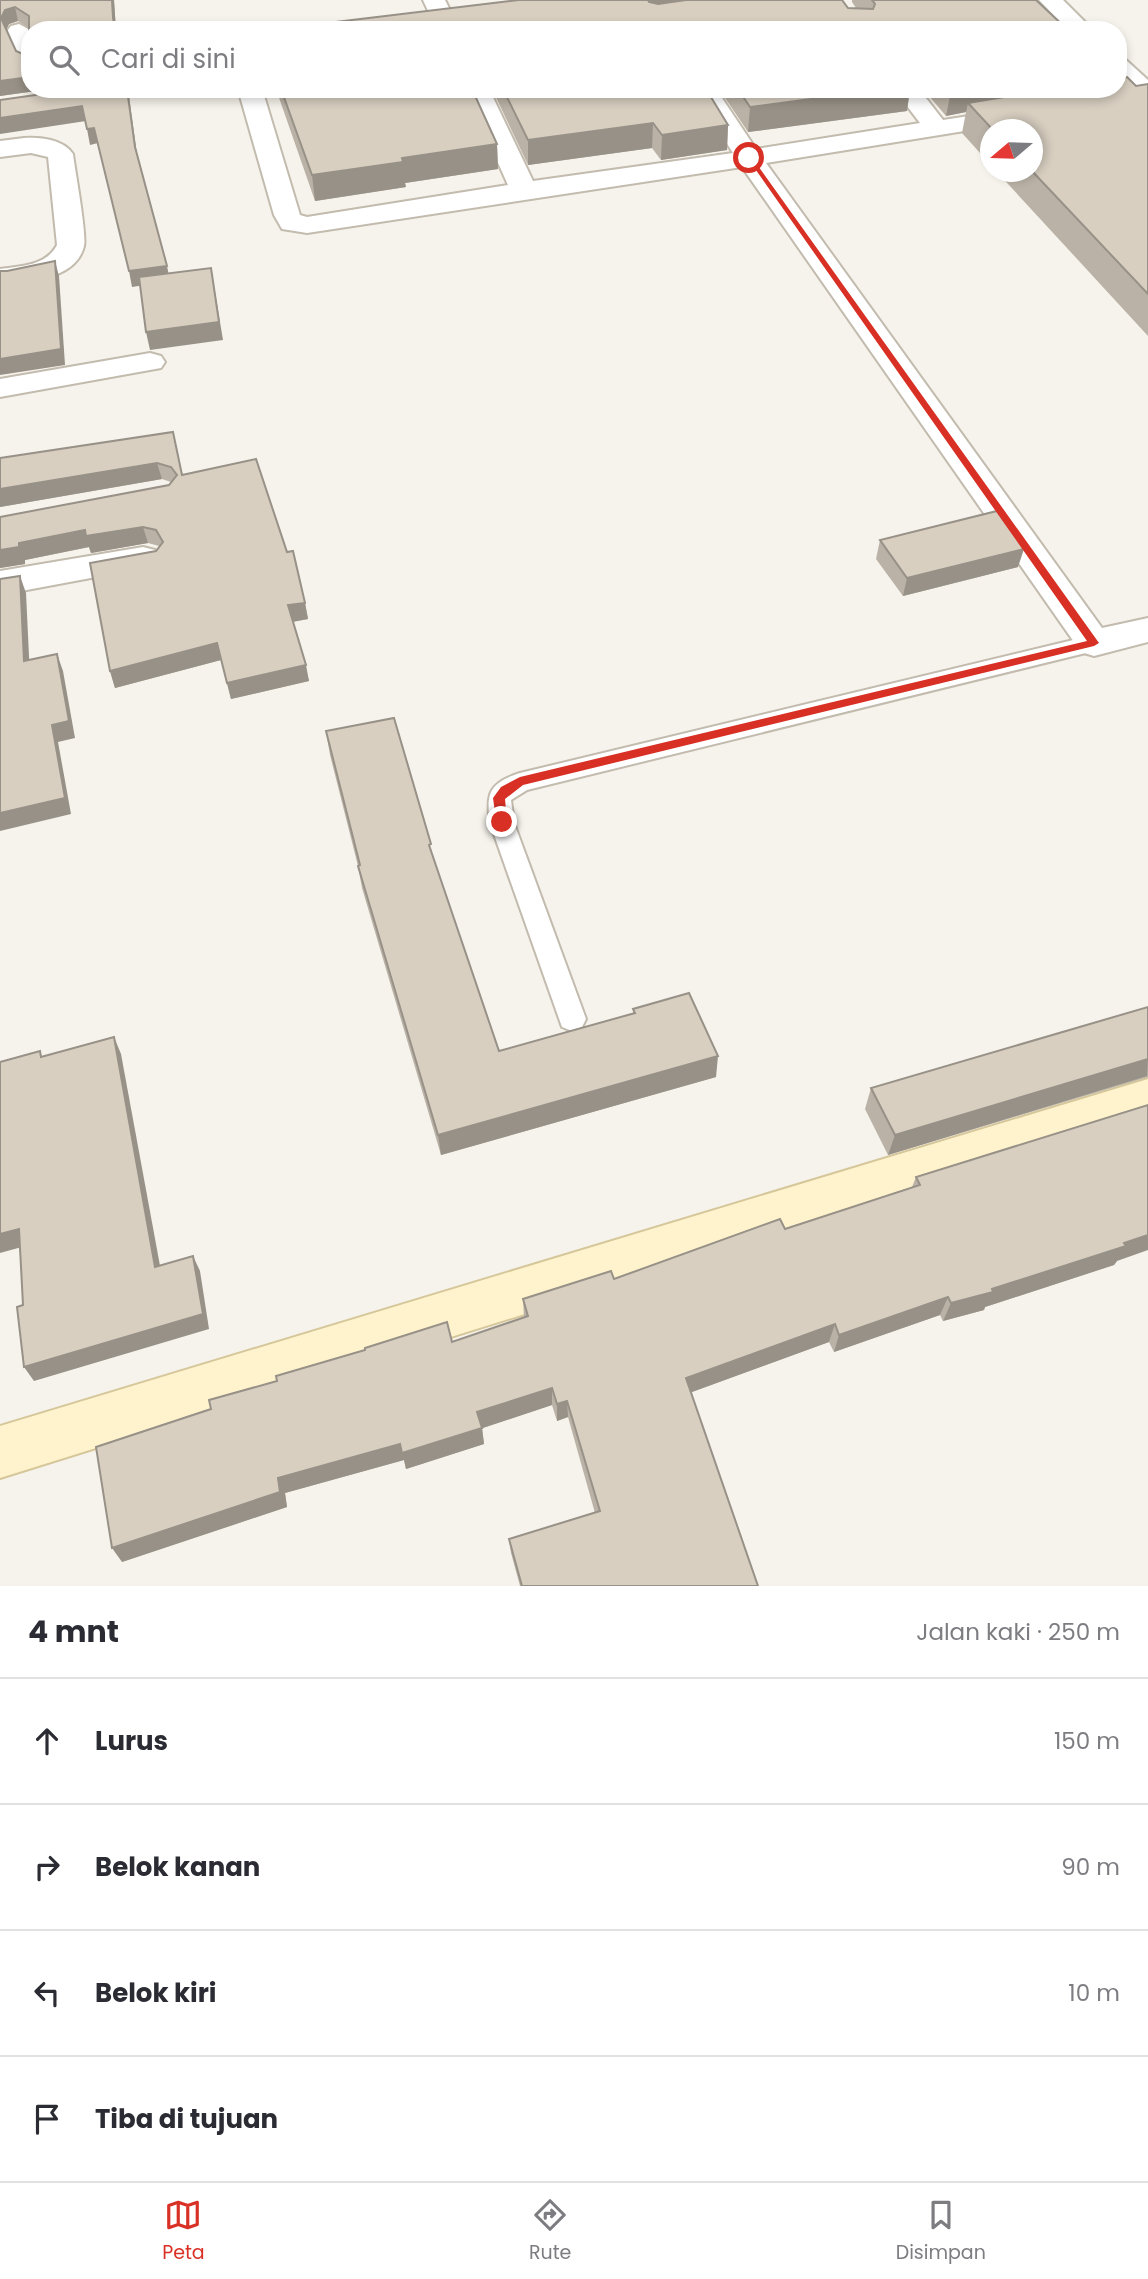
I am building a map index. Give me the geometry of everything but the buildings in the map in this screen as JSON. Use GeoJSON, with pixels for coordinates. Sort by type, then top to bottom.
{"type":"FeatureCollection","features":[{"type":"Feature","properties":{"kind":"street"},"geometry":{"type":"LineString","coordinates":[[433,0],[444,21]]}},
{"type":"Feature","properties":{"kind":"street"},"geometry":{"type":"LineString","coordinates":[[1050,0],[1072,21]]}},
{"type":"Feature","properties":{"kind":"street"},"geometry":{"type":"LineString","coordinates":[[19,31],[21,36]]}},
{"type":"Feature","properties":{"kind":"street"},"geometry":{"type":"LineString","coordinates":[[1127,73],[1148,93]]}},
{"type":"Feature","properties":{"kind":"street"},"geometry":{"type":"LineString","coordinates":[[1127,96],[1148,93]]}},
{"type":"Feature","properties":{"kind":"street"},"geometry":{"type":"LineString","coordinates":[[253,98],[287,215],[292,223],[307,225],[1043,111]]}},
{"type":"Feature","properties":{"kind":"street"},"geometry":{"type":"LineString","coordinates":[[481,98],[524,190]]}},
{"type":"Feature","properties":{"kind":"street"},"geometry":{"type":"LineString","coordinates":[[710,98],[749,158],[1094,643],[1148,629]]}},
{"type":"Feature","properties":{"kind":"street"},"geometry":{"type":"LineString","coordinates":[[913,98],[937,129]]}},
{"type":"Feature","properties":{"kind":"street"},"geometry":{"type":"LineString","coordinates":[[0,149],[36,144],[50,146],[60,154],[71,245],[67,256],[45,270],[0,277]]}},
{"type":"Feature","properties":{"kind":"street"},"geometry":{"type":"LineString","coordinates":[[0,388],[150,362]]}},
{"type":"Feature","properties":{"kind":"street"},"geometry":{"type":"LineString","coordinates":[[0,583],[148,557]]}},
{"type":"Feature","properties":{"kind":"street"},"geometry":{"type":"LineString","coordinates":[[0,1452],[1148,1099]]}},
{"type":"Feature","properties":{"kind":"lane"},"geometry":{"type":"LineString","coordinates":[[572,1019],[502,822],[499,798],[505,790],[520,782],[1094,643]]}},
{"type":"Feature","properties":{"kind":"route"},"geometry":{"type":"LineString","coordinates":[[502,822],[499,798],[505,790],[520,782],[1094,643],[749,158]]}}]}
